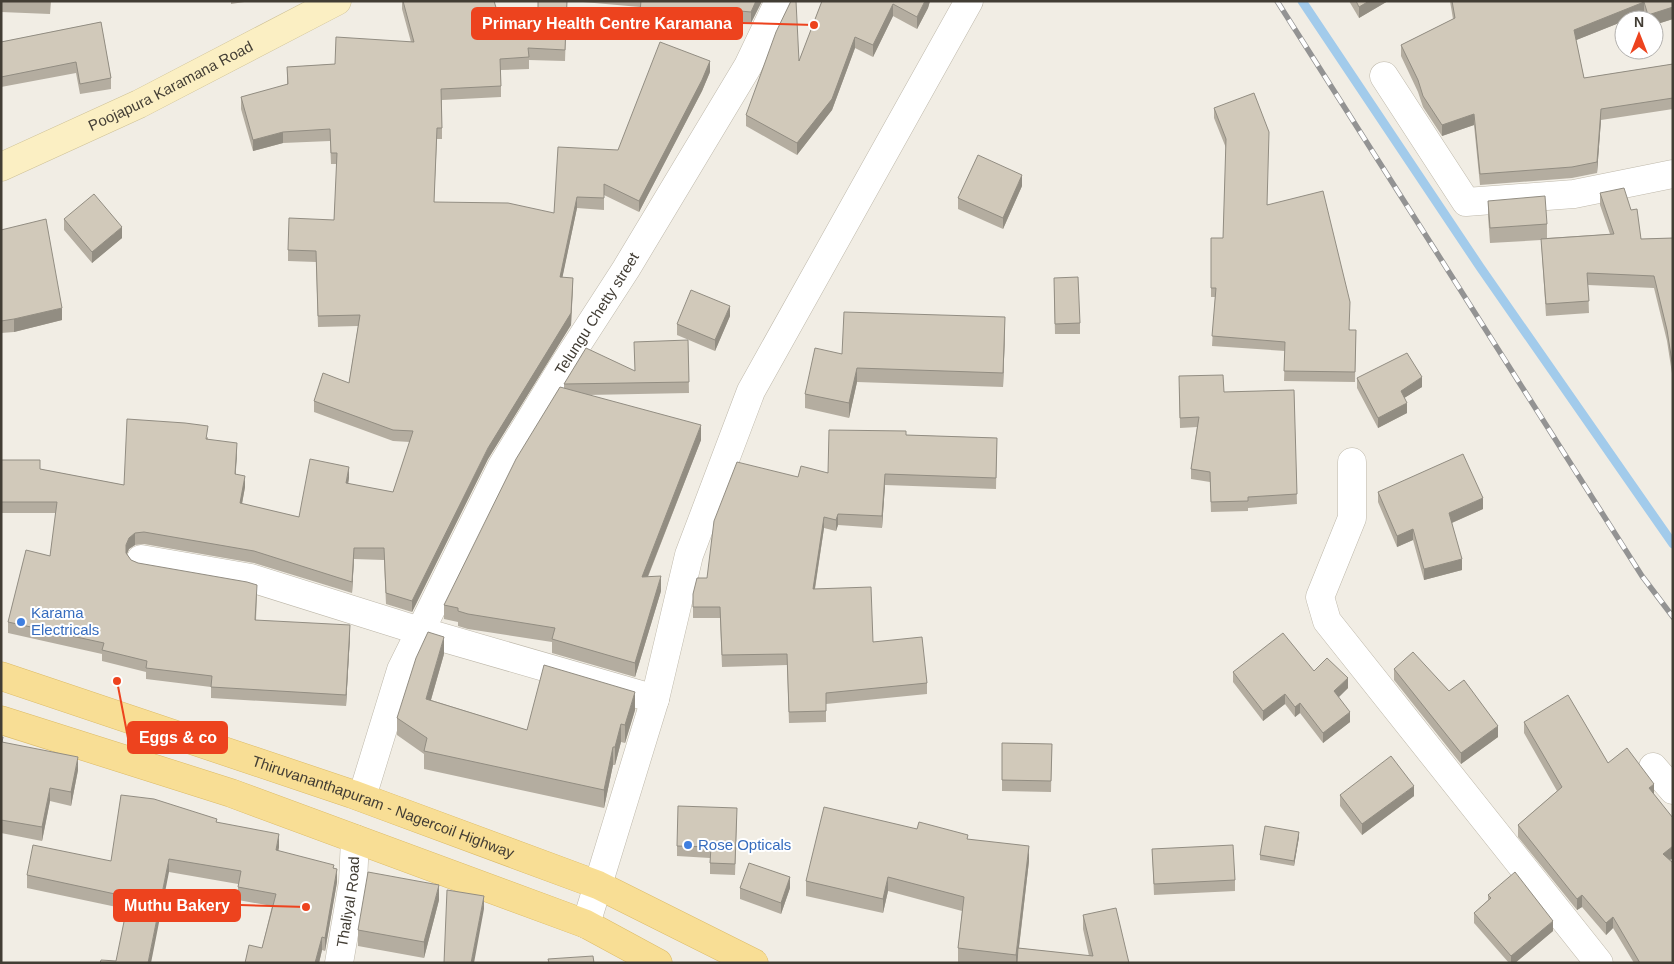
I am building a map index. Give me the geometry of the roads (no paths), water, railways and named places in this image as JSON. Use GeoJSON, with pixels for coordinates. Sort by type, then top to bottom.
{"type":"FeatureCollection","features":[{"type":"Feature","properties":{"kind":"main road","name":"Poojapura Karamana Road"},"geometry":{"type":"LineString","coordinates":[[1,167],[140,104],[337,1]]}},
{"type":"Feature","properties":{"kind":"main road","name":"Thiruvananthapuram - Nagercoil Highway"},"geometry":{"type":"LineString","coordinates":[[1,676],[362,797],[598,886],[754,963]]}},
{"type":"Feature","properties":{"kind":"main road"},"geometry":{"type":"LineString","coordinates":[[1,720],[231,793],[586,924],[634,956],[658,963]]}},
{"type":"Feature","properties":{"kind":"street","name":"Telungu Chetty street"},"geometry":{"type":"LineString","coordinates":[[362,797],[401,670],[502,466],[626,269],[742,74],[779,1]]}},
{"type":"Feature","properties":{"kind":"street"},"geometry":{"type":"LineString","coordinates":[[586,924],[655,699],[689,555],[751,391],[969,1]]}},
{"type":"Feature","properties":{"kind":"street"},"geometry":{"type":"LineString","coordinates":[[1384,76],[1466,202],[1574,194],[1673,174]]}},
{"type":"Feature","properties":{"kind":"street"},"geometry":{"type":"LineString","coordinates":[[1352,462],[1352,518],[1320,597],[1326,621],[1599,963]]}},
{"type":"Feature","properties":{"kind":"street"},"geometry":{"type":"LineString","coordinates":[[141,559],[251,578],[420,631],[655,699]]}},
{"type":"Feature","properties":{"kind":"street"},"geometry":{"type":"LineString","coordinates":[[1653,766],[1673,790]]}},
{"type":"Feature","properties":{"kind":"street","name":"Thaliyal Road"},"geometry":{"type":"LineString","coordinates":[[339,963],[353,882],[355,839]]}},
{"type":"Feature","properties":{"kind":"waterway"},"geometry":{"type":"LineString","coordinates":[[1302,1],[1480,267],[1673,544]]}},
{"type":"Feature","properties":{"kind":"railway"},"geometry":{"type":"LineString","coordinates":[[1277,1],[1642,576],[1673,617]]}},
{"type":"Feature","properties":{"kind":"place","name":"Primary Health Centre Karamana"},"geometry":{"type":"Point","coordinates":[814,25]}},
{"type":"Feature","properties":{"kind":"place","name":"Karama Electricals"},"geometry":{"type":"Point","coordinates":[21,622]}},
{"type":"Feature","properties":{"kind":"place","name":"Eggs & co"},"geometry":{"type":"Point","coordinates":[117,681]}},
{"type":"Feature","properties":{"kind":"place","name":"Rose Opticals"},"geometry":{"type":"Point","coordinates":[688,845]}},
{"type":"Feature","properties":{"kind":"place","name":"Muthu Bakery"},"geometry":{"type":"Point","coordinates":[306,907]}}]}
